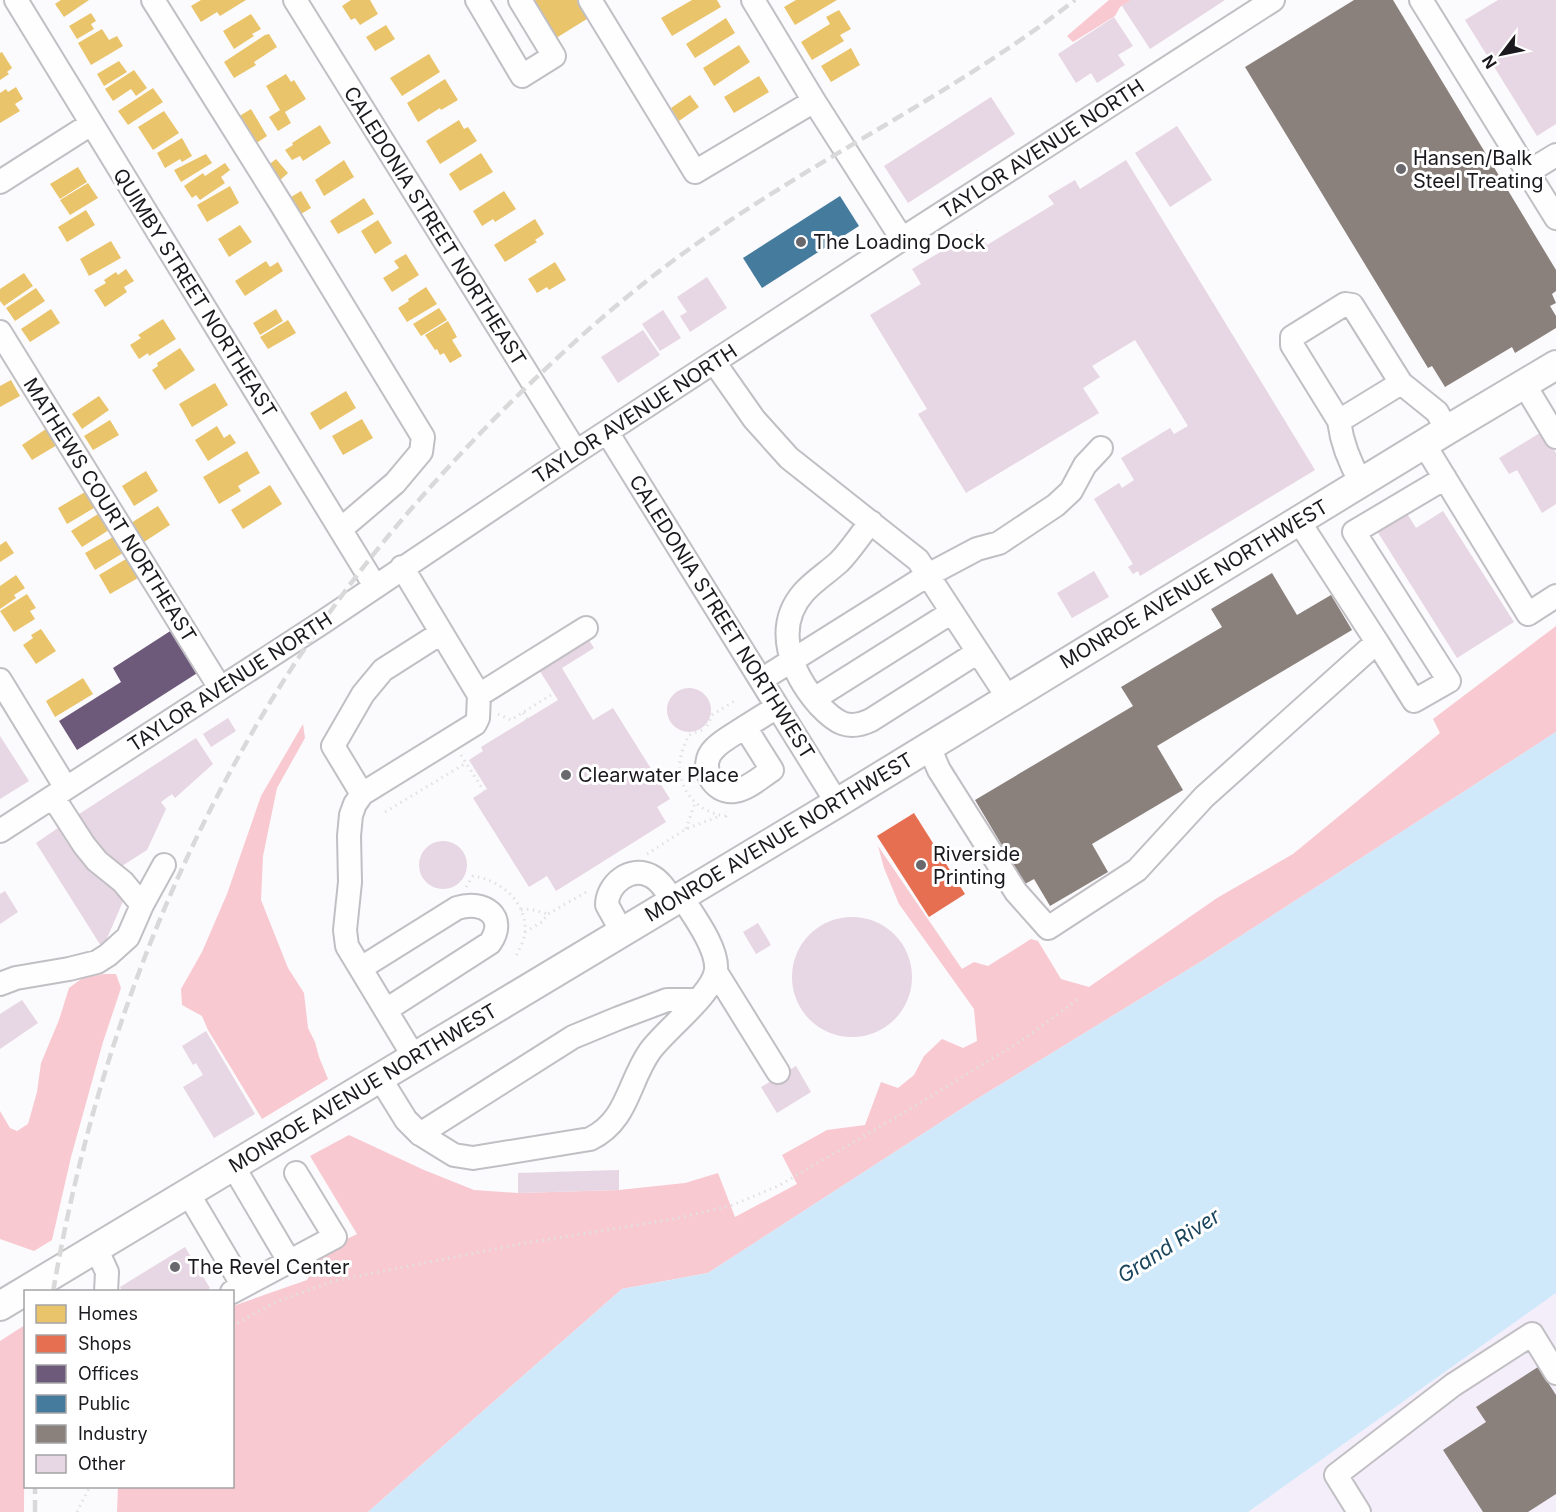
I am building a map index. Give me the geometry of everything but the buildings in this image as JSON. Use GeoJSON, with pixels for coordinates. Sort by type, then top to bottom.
{"type":"FeatureCollection","features":[{"type":"Feature","properties":{"kind":"main road","name":"MONROE AVENUE NORTHWEST"},"geometry":{"type":"LineString","coordinates":[[26,1290],[837,803],[1435,437],[1524,384],[1555,369]]}},
{"type":"Feature","properties":{"kind":"main road","name":"MONROE AVENUE NORTHWEST"},"geometry":{"type":"LineString","coordinates":[[0,1306],[24,1292]]}},
{"type":"Feature","properties":{"kind":"street","name":"QUIMBY STREET NORTHEAST"},"geometry":{"type":"LineString","coordinates":[[16,0],[375,586]]}},
{"type":"Feature","properties":{"kind":"street"},"geometry":{"type":"LineString","coordinates":[[153,0],[423,437],[421,452],[395,483],[341,530]]}},
{"type":"Feature","properties":{"kind":"street","name":"CALEDONIA STREET NORTHEAST"},"geometry":{"type":"LineString","coordinates":[[295,0],[576,452]]}},
{"type":"Feature","properties":{"kind":"street"},"geometry":{"type":"LineString","coordinates":[[477,0],[522,76],[554,56],[520,0]]}},
{"type":"Feature","properties":{"kind":"street"},"geometry":{"type":"LineString","coordinates":[[590,0],[695,172],[814,101]]}},
{"type":"Feature","properties":{"kind":"street"},"geometry":{"type":"LineString","coordinates":[[753,0],[902,239]]}},
{"type":"Feature","properties":{"kind":"street","name":"TAYLOR AVENUE NORTH"},"geometry":{"type":"LineString","coordinates":[[0,831],[902,239],[1273,0]]}},
{"type":"Feature","properties":{"kind":"street"},"geometry":{"type":"LineString","coordinates":[[1422,0],[1554,212]]}},
{"type":"Feature","properties":{"kind":"street"},"geometry":{"type":"LineString","coordinates":[[0,182],[92,124]]}},
{"type":"Feature","properties":{"kind":"street"},"geometry":{"type":"LineString","coordinates":[[1528,172],[1556,155]]}},
{"type":"Feature","properties":{"kind":"street"},"geometry":{"type":"LineString","coordinates":[[1361,482],[1350,464],[1342,443],[1339,421],[1292,345],[1292,337],[1345,304],[1352,305],[1401,383],[1437,412],[1435,437],[1444,478],[1528,614],[1556,596]]}},
{"type":"Feature","properties":{"kind":"street","name":"MATHEWS COURT NORTHEAST"},"geometry":{"type":"LineString","coordinates":[[0,332],[220,688]]}},
{"type":"Feature","properties":{"kind":"street"},"geometry":{"type":"LineString","coordinates":[[714,362],[754,419],[789,458],[912,554],[1008,698]]}},
{"type":"Feature","properties":{"kind":"street"},"geometry":{"type":"LineString","coordinates":[[1339,421],[1401,383]]}},
{"type":"Feature","properties":{"kind":"street"},"geometry":{"type":"LineString","coordinates":[[1524,384],[1556,438]]}},
{"type":"Feature","properties":{"kind":"street","name":"CALEDONIA STREET NORTHWEST"},"geometry":{"type":"LineString","coordinates":[[607,432],[837,803]]}},
{"type":"Feature","properties":{"kind":"street"},"geometry":{"type":"LineString","coordinates":[[761,680],[928,575],[977,549],[999,543],[1056,505],[1071,490],[1085,465],[1101,448]]}},
{"type":"Feature","properties":{"kind":"street"},"geometry":{"type":"LineString","coordinates":[[1298,520],[1414,701],[1449,681],[1354,532],[1444,478]]}},
{"type":"Feature","properties":{"kind":"street"},"geometry":{"type":"LineString","coordinates":[[871,522],[840,560],[803,593],[794,609],[787,642],[790,661],[814,699],[832,718],[845,724],[858,726],[978,652]]}},
{"type":"Feature","properties":{"kind":"street"},"geometry":{"type":"LineString","coordinates":[[402,567],[479,695],[478,718],[475,724],[362,794],[355,804],[350,825],[350,882],[345,930],[347,945],[414,1057]]}},
{"type":"Feature","properties":{"kind":"street"},"geometry":{"type":"LineString","coordinates":[[814,699],[952,612]]}},
{"type":"Feature","properties":{"kind":"street"},"geometry":{"type":"LineString","coordinates":[[479,695],[586,628]]}},
{"type":"Feature","properties":{"kind":"street"},"geometry":{"type":"LineString","coordinates":[[362,794],[333,747],[363,694],[383,670],[441,633]]}},
{"type":"Feature","properties":{"kind":"street"},"geometry":{"type":"LineString","coordinates":[[928,747],[939,770],[1016,892],[1048,928],[1137,870],[1204,798],[1377,642]]}},
{"type":"Feature","properties":{"kind":"street"},"geometry":{"type":"LineString","coordinates":[[0,680],[60,792],[84,845],[97,861],[123,882],[142,904]]}},
{"type":"Feature","properties":{"kind":"street"},"geometry":{"type":"LineString","coordinates":[[745,728],[777,707]]}},
{"type":"Feature","properties":{"kind":"street"},"geometry":{"type":"LineString","coordinates":[[0,984],[16,978],[97,962],[118,948],[128,937],[142,904],[164,865]]}},
{"type":"Feature","properties":{"kind":"street"},"geometry":{"type":"LineString","coordinates":[[380,1078],[406,1120],[420,1134],[454,1155],[473,1158],[590,1139],[604,1133],[615,1122],[649,1053],[663,1035],[706,991],[716,972],[714,951],[677,899],[660,882],[646,874],[637,873],[621,879],[610,890],[607,905],[622,932]]}},
{"type":"Feature","properties":{"kind":"street"},"geometry":{"type":"LineString","coordinates":[[360,968],[458,908],[475,904],[483,906],[490,912],[496,928],[495,936],[490,943],[386,1010]]}},
{"type":"Feature","properties":{"kind":"street"},"geometry":{"type":"LineString","coordinates":[[716,972],[778,1072]]}},
{"type":"Feature","properties":{"kind":"street"},"geometry":{"type":"LineString","coordinates":[[420,1134],[573,1037],[667,1000],[698,1000]]}},
{"type":"Feature","properties":{"kind":"street"},"geometry":{"type":"LineString","coordinates":[[233,1166],[289,1262]]}},
{"type":"Feature","properties":{"kind":"street"},"geometry":{"type":"LineString","coordinates":[[188,1193],[238,1289],[335,1237],[296,1173]]}},
{"type":"Feature","properties":{"kind":"street"},"geometry":{"type":"LineString","coordinates":[[96,1248],[107,1272],[106,1290]]}},
{"type":"Feature","properties":{"kind":"street"},"geometry":{"type":"LineString","coordinates":[[1359,1512],[1336,1475],[1453,1385],[1532,1334],[1556,1373]]}},
{"type":"Feature","properties":{"kind":"path"},"geometry":{"type":"LineString","coordinates":[[511,720],[554,693]]}},
{"type":"Feature","properties":{"kind":"path"},"geometry":{"type":"LineString","coordinates":[[493,712],[511,720],[515,726]]}},
{"type":"Feature","properties":{"kind":"path"},"geometry":{"type":"LineString","coordinates":[[523,713],[527,719]]}},
{"type":"Feature","properties":{"kind":"path"},"geometry":{"type":"LineString","coordinates":[[451,739],[484,791]]}},
{"type":"Feature","properties":{"kind":"path"},"geometry":{"type":"LineString","coordinates":[[385,812],[466,763]]}},
{"type":"Feature","properties":{"kind":"path"},"geometry":{"type":"LineString","coordinates":[[686,829],[695,803]]}},
{"type":"Feature","properties":{"kind":"path"},"geometry":{"type":"LineString","coordinates":[[644,862],[648,853],[686,829],[721,816]]}},
{"type":"Feature","properties":{"kind":"path"},"geometry":{"type":"LineString","coordinates":[[525,932],[542,922],[548,914],[589,890]]}},
{"type":"Feature","properties":{"kind":"path"},"geometry":{"type":"LineString","coordinates":[[521,910],[530,909],[548,914]]}},
{"type":"Feature","properties":{"kind":"path"},"geometry":{"type":"LineString","coordinates":[[234,1325],[276,1302],[334,1281],[520,1244],[674,1219],[733,1205],[778,1186],[912,1108],[1027,1037],[1078,999]]}},
{"type":"Feature","properties":{"kind":"path"},"geometry":{"type":"LineString","coordinates":[[77,1512],[89,1488]]}},
{"type":"Feature","properties":{"kind":"shaded area"},"geometry":{"type":"Polygon","coordinates":[[[1109,0],[1132,0],[1120,7],[1115,16],[1073,42],[1067,36],[1109,0]]]}},
{"type":"Feature","properties":{"kind":"shaded area"},"geometry":{"type":"Polygon","coordinates":[[[1556,626],[1556,732],[1202,961],[972,1102],[708,1273],[622,1289],[368,1512],[117,1512],[118,1488],[234,1488],[234,1306],[307,1280],[325,1250],[357,1234],[310,1156],[349,1135],[424,1170],[474,1190],[518,1193],[619,1190],[685,1183],[718,1173],[735,1217],[797,1184],[782,1155],[827,1130],[865,1125],[881,1082],[898,1088],[914,1075],[924,1056],[942,1039],[963,1048],[977,1041],[974,1009],[899,904],[884,868],[878,846],[962,969],[974,962],[988,966],[1031,939],[1038,941],[1061,979],[1089,987],[1217,898],[1293,854],[1440,733],[1433,719],[1556,626]]]}},
{"type":"Feature","properties":{"kind":"shaded area"},"geometry":{"type":"Polygon","coordinates":[[[303,724],[305,738],[277,788],[263,856],[261,900],[288,968],[304,993],[308,1028],[328,1079],[262,1119],[208,1030],[202,1016],[182,1005],[181,989],[202,952],[227,894],[261,796],[303,724]]]}},
{"type":"Feature","properties":{"kind":"shaded area"},"geometry":{"type":"Polygon","coordinates":[[[116,974],[121,988],[103,1042],[71,1157],[52,1240],[34,1251],[0,1239],[0,1111],[10,1128],[17,1131],[28,1124],[37,1092],[41,1063],[59,1020],[69,988],[84,977],[116,974]]]}},
{"type":"Feature","properties":{"kind":"shaded area"},"geometry":{"type":"Polygon","coordinates":[[[1556,1293],[1556,1512],[1248,1512],[1556,1293]]]}},
{"type":"Feature","properties":{"kind":"shaded area"},"geometry":{"type":"Polygon","coordinates":[[[24,1326],[24,1512],[0,1512],[0,1341],[24,1326]]]}},
{"type":"Feature","properties":{"kind":"water","name":"Grand River"},"geometry":{"type":"Polygon","coordinates":[[[1556,732],[1556,1293],[1248,1512],[368,1512],[622,1289],[708,1273],[972,1102],[1202,961],[1556,732]]]}},
{"type":"Feature","properties":{"kind":"railway"},"geometry":{"type":"LineString","coordinates":[[53,1290],[71,1202],[93,1114],[120,1026],[152,940],[188,856],[229,774],[275,695],[325,619],[367,562],[436,481],[509,404],[575,342],[644,283],[739,215],[982,66],[1075,0]]}},
{"type":"Feature","properties":{"kind":"railway"},"geometry":{"type":"LineString","coordinates":[[35,1488],[35,1512]]}},
{"type":"Feature","properties":{"kind":"place","name":"Hansen/Balk Steel Treating"},"geometry":{"type":"Point","coordinates":[1401,169]}},
{"type":"Feature","properties":{"kind":"place","name":"The Loading Dock"},"geometry":{"type":"Point","coordinates":[801,242]}},
{"type":"Feature","properties":{"kind":"place","name":"Clearwater Place"},"geometry":{"type":"Point","coordinates":[566,775]}},
{"type":"Feature","properties":{"kind":"place","name":"Riverside Printing"},"geometry":{"type":"Point","coordinates":[921,865]}},
{"type":"Feature","properties":{"kind":"place","name":"The Revel Center"},"geometry":{"type":"Point","coordinates":[175,1267]}}]}
